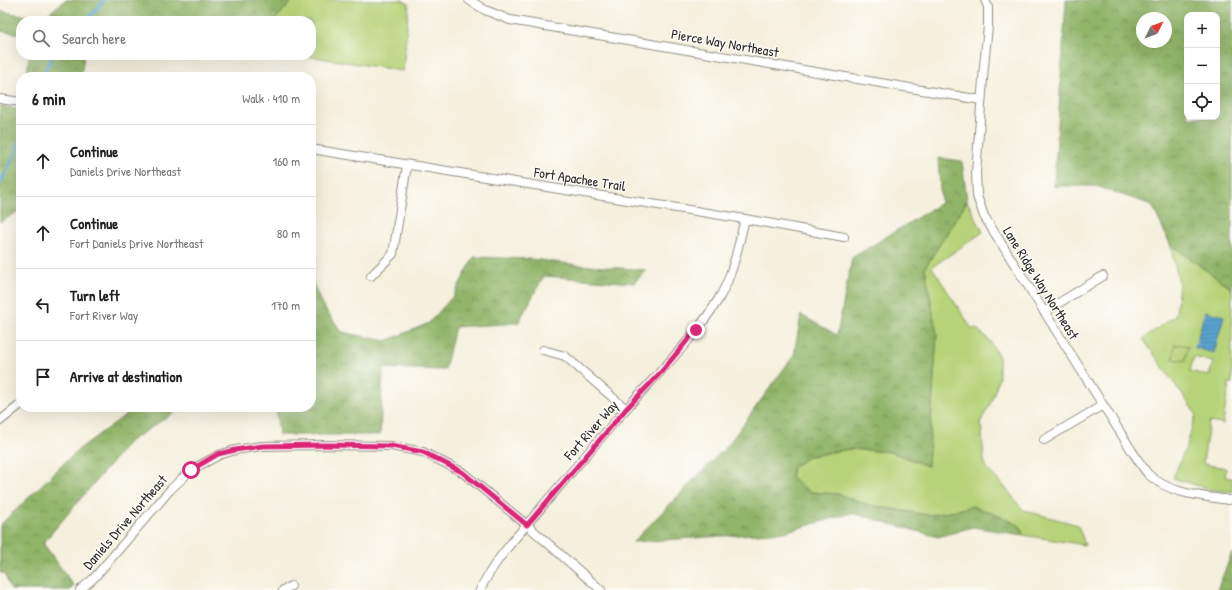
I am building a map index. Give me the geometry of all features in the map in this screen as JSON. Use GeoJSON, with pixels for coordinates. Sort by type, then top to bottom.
{"type":"FeatureCollection","features":[{"type":"Feature","properties":{"kind":"street","name":"Pierce Way Northeast"},"geometry":{"type":"LineString","coordinates":[[469,0],[484,10],[510,20],[981,100]]}},
{"type":"Feature","properties":{"kind":"street","name":"Lane Ridge Way Northeast"},"geometry":{"type":"LineString","coordinates":[[986,0],[988,7],[988,26],[976,173],[977,196],[984,216],[1132,451],[1149,474],[1165,485],[1184,492],[1229,500]]}},
{"type":"Feature","properties":{"kind":"street"},"geometry":{"type":"LineString","coordinates":[[0,99],[16,101]]}},
{"type":"Feature","properties":{"kind":"street","name":"Fort Apachee Trail"},"geometry":{"type":"LineString","coordinates":[[316,150],[745,219],[844,237]]}},
{"type":"Feature","properties":{"kind":"street"},"geometry":{"type":"LineString","coordinates":[[371,276],[393,254],[408,165]]}},
{"type":"Feature","properties":{"kind":"street","name":"Fort River Way"},"geometry":{"type":"LineString","coordinates":[[480,590],[487,574],[527,525],[696,330],[718,299],[731,270],[745,219]]}},
{"type":"Feature","properties":{"kind":"street"},"geometry":{"type":"LineString","coordinates":[[1044,312],[1103,276]]}},
{"type":"Feature","properties":{"kind":"street"},"geometry":{"type":"LineString","coordinates":[[543,350],[564,356],[626,409]]}},
{"type":"Feature","properties":{"kind":"street"},"geometry":{"type":"LineString","coordinates":[[1044,440],[1103,405]]}},
{"type":"Feature","properties":{"kind":"street"},"geometry":{"type":"LineString","coordinates":[[0,421],[16,408]]}},
{"type":"Feature","properties":{"kind":"street","name":"Daniels Drive Northeast"},"geometry":{"type":"LineString","coordinates":[[80,590],[94,578],[170,490],[191,470],[218,454],[262,446],[326,445],[391,446],[423,452],[462,472],[527,525],[601,590]]}},
{"type":"Feature","properties":{"kind":"street"},"geometry":{"type":"LineString","coordinates":[[283,590],[291,586]]}},
{"type":"Feature","properties":{"kind":"green space"},"geometry":{"type":"Polygon","coordinates":[[[65,0],[293,0],[279,16],[46,16],[65,0]]]}},
{"type":"Feature","properties":{"kind":"green space"},"geometry":{"type":"Polygon","coordinates":[[[293,0],[402,0],[409,4],[403,71],[316,57],[316,16],[279,16],[293,0]]]}},
{"type":"Feature","properties":{"kind":"green space"},"geometry":{"type":"Polygon","coordinates":[[[1066,0],[1232,0],[1232,289],[1170,244],[1152,205],[1096,186],[1054,186],[1066,0]]]}},
{"type":"Feature","properties":{"kind":"green space"},"geometry":{"type":"Polygon","coordinates":[[[0,11],[26,16],[16,16],[16,33],[0,31],[0,11]]]}},
{"type":"Feature","properties":{"kind":"green space"},"geometry":{"type":"Polygon","coordinates":[[[29,60],[83,60],[82,72],[27,72],[29,60]]]}},
{"type":"Feature","properties":{"kind":"green space"},"geometry":{"type":"Polygon","coordinates":[[[0,106],[16,109],[16,213],[0,222],[0,106]]]}},
{"type":"Feature","properties":{"kind":"green space"},"geometry":{"type":"Polygon","coordinates":[[[938,158],[962,161],[967,201],[925,268],[937,335],[928,466],[891,452],[849,449],[810,456],[793,467],[791,478],[810,492],[838,494],[868,505],[928,515],[951,512],[972,506],[1000,516],[1020,526],[1023,535],[973,527],[938,537],[852,513],[784,532],[633,542],[728,445],[794,355],[801,315],[837,335],[852,258],[941,203],[938,158]]]}},
{"type":"Feature","properties":{"kind":"green space"},"geometry":{"type":"Polygon","coordinates":[[[967,201],[983,232],[932,267],[972,329],[976,328],[990,341],[999,357],[999,378],[991,402],[981,421],[984,460],[988,470],[1003,485],[1023,510],[1078,525],[1085,545],[1023,535],[1020,526],[972,506],[951,512],[928,515],[868,505],[838,494],[810,492],[791,479],[793,467],[810,456],[849,449],[892,452],[927,466],[937,335],[925,268],[967,201]]]}},
{"type":"Feature","properties":{"kind":"green space"},"geometry":{"type":"Polygon","coordinates":[[[1170,244],[1232,289],[1232,383],[1229,383],[1223,424],[1209,422],[1203,464],[1226,468],[1225,477],[1232,478],[1232,492],[1212,490],[1173,478],[1187,445],[1196,414],[1143,339],[1176,315],[1179,283],[1170,244]],[[1194,357],[1190,371],[1209,376],[1213,362],[1194,357]]]}},
{"type":"Feature","properties":{"kind":"green space"},"geometry":{"type":"Polygon","coordinates":[[[474,257],[531,259],[578,265],[646,270],[634,283],[544,276],[518,323],[455,327],[445,370],[383,368],[380,435],[279,435],[277,412],[316,412],[316,290],[322,305],[342,332],[386,341],[429,323],[454,295],[474,257]]]}},
{"type":"Feature","properties":{"kind":"green space"},"geometry":{"type":"Polygon","coordinates":[[[1175,344],[1188,346],[1185,361],[1173,359],[1175,344]]]}},
{"type":"Feature","properties":{"kind":"green space"},"geometry":{"type":"Polygon","coordinates":[[[129,412],[175,412],[130,441],[43,543],[74,586],[70,590],[11,590],[4,573],[0,573],[0,525],[78,450],[129,412]]]}},
{"type":"Feature","properties":{"kind":"green space"},"geometry":{"type":"Polygon","coordinates":[[[1232,553],[1232,590],[1217,590],[1232,553]]]}},
{"type":"Feature","properties":{"kind":"water"},"geometry":{"type":"Polygon","coordinates":[[[1205,311],[1224,316],[1214,353],[1195,348],[1205,311]]]}},
{"type":"Feature","properties":{"kind":"waterway"},"geometry":{"type":"LineString","coordinates":[[90,16],[104,0]]}},
{"type":"Feature","properties":{"kind":"waterway"},"geometry":{"type":"LineString","coordinates":[[44,72],[51,60]]}},
{"type":"Feature","properties":{"kind":"waterway"},"geometry":{"type":"LineString","coordinates":[[0,184],[16,150]]}},
{"type":"Feature","properties":{"kind":"route"},"geometry":{"type":"LineString","coordinates":[[191,470],[218,454],[262,446],[391,446],[423,452],[462,472],[527,525],[696,330]]}}]}
